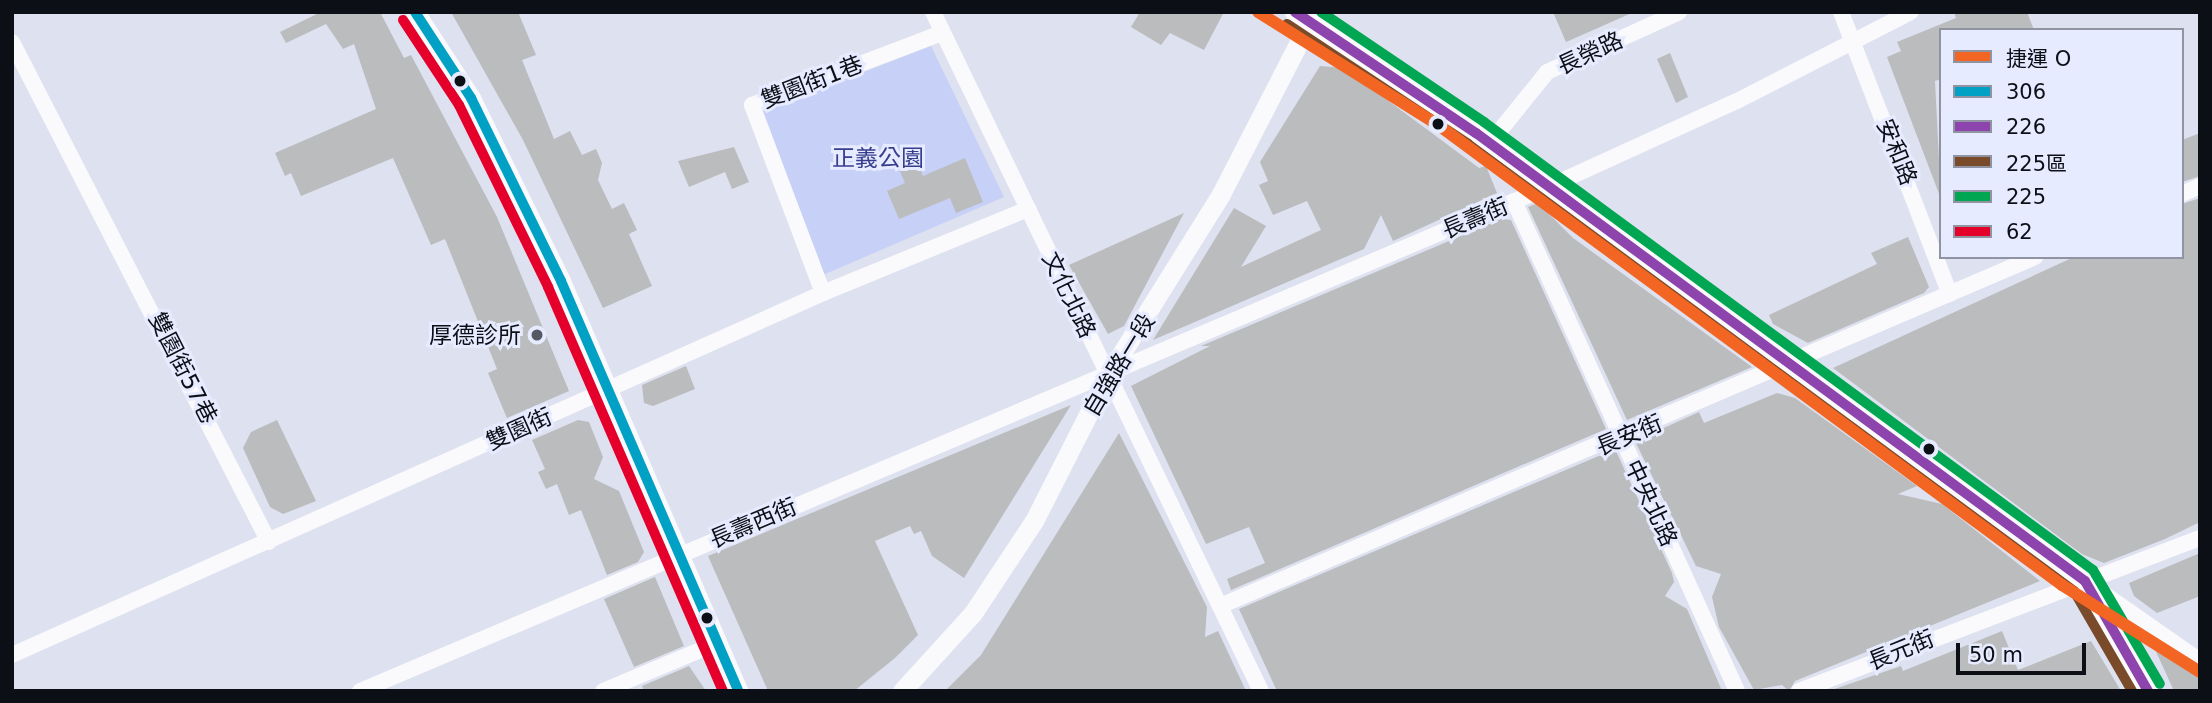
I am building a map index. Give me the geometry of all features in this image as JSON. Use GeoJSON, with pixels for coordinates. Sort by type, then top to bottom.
{"type":"FeatureCollection","features":[{"type":"Feature","properties":{"kind":"main road"},"geometry":{"type":"LineString","coordinates":[[1303,17],[1489,144],[2085,581],[2148,691]]}},
{"type":"Feature","properties":{"kind":"street"},"geometry":{"type":"LineString","coordinates":[[415,12],[471,98],[607,389],[738,691]]}},
{"type":"Feature","properties":{"kind":"street","name":"文化北路"},"geometry":{"type":"LineString","coordinates":[[933,12],[1261,691]]}},
{"type":"Feature","properties":{"kind":"street","name":"長榮路"},"geometry":{"type":"LineString","coordinates":[[1489,144],[1548,72],[1679,12]]}},
{"type":"Feature","properties":{"kind":"street","name":"安和路"},"geometry":{"type":"LineString","coordinates":[[1841,12],[1950,294]]}},
{"type":"Feature","properties":{"kind":"street","name":"長壽街"},"geometry":{"type":"LineString","coordinates":[[1108,375],[1548,187],[1737,101],[1851,40],[1911,12]]}},
{"type":"Feature","properties":{"kind":"street","name":"自強路一段"},"geometry":{"type":"LineString","coordinates":[[902,691],[937,659],[1005,568],[1108,375],[1221,194],[1303,17]]}},
{"type":"Feature","properties":{"kind":"street","name":"雙園街1巷"},"geometry":{"type":"LineString","coordinates":[[823,293],[752,105],[942,33]]}},
{"type":"Feature","properties":{"kind":"street","name":"雙園街57巷"},"geometry":{"type":"LineString","coordinates":[[12,42],[95,196],[269,542]]}},
{"type":"Feature","properties":{"kind":"street"},"geometry":{"type":"LineString","coordinates":[[2184,193],[2200,186]]}},
{"type":"Feature","properties":{"kind":"street","name":"中央北路"},"geometry":{"type":"LineString","coordinates":[[1514,201],[1737,691]]}},
{"type":"Feature","properties":{"kind":"street","name":"雙園街"},"geometry":{"type":"LineString","coordinates":[[12,655],[823,293],[1028,209]]}},
{"type":"Feature","properties":{"kind":"street","name":"長安街"},"geometry":{"type":"LineString","coordinates":[[1220,606],[1622,438],[2030,259]]}},
{"type":"Feature","properties":{"kind":"street","name":"長壽西街"},"geometry":{"type":"LineString","coordinates":[[360,691],[678,554],[1108,375]]}},
{"type":"Feature","properties":{"kind":"street","name":"長元街"},"geometry":{"type":"LineString","coordinates":[[1799,691],[2200,538]]}},
{"type":"Feature","properties":{"kind":"street"},"geometry":{"type":"LineString","coordinates":[[2085,581],[2200,661]]}},
{"type":"Feature","properties":{"kind":"street"},"geometry":{"type":"LineString","coordinates":[[603,691],[717,642]]}},
{"type":"Feature","properties":{"kind":"green space","name":"正義公園"},"geometry":{"type":"Polygon","coordinates":[[[931,46],[1004,197],[823,275],[763,111],[931,46]]]}},
{"type":"Feature","properties":{"kind":"building"},"geometry":{"type":"Polygon","coordinates":[[[321,12],[380,12],[404,58],[411,55],[497,217],[569,391],[507,418],[488,373],[497,369],[445,239],[431,245],[393,158],[301,196],[291,173],[285,176],[275,153],[376,109],[354,44],[343,49],[326,24],[286,43],[280,32],[321,12]]]}},
{"type":"Feature","properties":{"kind":"building"},"geometry":{"type":"Polygon","coordinates":[[[451,12],[518,12],[536,55],[522,60],[554,139],[570,131],[582,155],[596,149],[602,163],[598,180],[612,209],[624,203],[637,230],[629,234],[652,286],[603,308],[523,140],[451,12]]]}},
{"type":"Feature","properties":{"kind":"building"},"geometry":{"type":"Polygon","coordinates":[[[1140,12],[1224,12],[1204,50],[1170,33],[1161,45],[1131,27],[1140,12]]]}},
{"type":"Feature","properties":{"kind":"building"},"geometry":{"type":"Polygon","coordinates":[[[1553,12],[1634,12],[1566,42],[1553,12]]]}},
{"type":"Feature","properties":{"kind":"building"},"geometry":{"type":"Polygon","coordinates":[[[1954,12],[2027,12],[2033,28],[1939,28],[1939,80],[1935,81],[1939,194],[1887,57],[1901,51],[1897,42],[1956,18],[1954,12]]]}},
{"type":"Feature","properties":{"kind":"building"},"geometry":{"type":"Polygon","coordinates":[[[1670,53],[1688,97],[1676,103],[1657,59],[1670,53]]]}},
{"type":"Feature","properties":{"kind":"building"},"geometry":{"type":"Polygon","coordinates":[[[1320,66],[1344,68],[1479,168],[1486,166],[1497,193],[1393,241],[1381,215],[1364,249],[1153,340],[1234,208],[1266,226],[1241,267],[1321,230],[1307,201],[1273,215],[1259,185],[1268,181],[1260,162],[1320,66]]]}},
{"type":"Feature","properties":{"kind":"building"},"geometry":{"type":"Polygon","coordinates":[[[2200,133],[2200,176],[2184,181],[2184,139],[2200,133]]]}},
{"type":"Feature","properties":{"kind":"building"},"geometry":{"type":"Polygon","coordinates":[[[734,147],[749,182],[732,189],[725,172],[689,187],[678,161],[734,147]]]}},
{"type":"Feature","properties":{"kind":"building"},"geometry":{"type":"Polygon","coordinates":[[[965,158],[983,202],[956,213],[950,198],[899,219],[887,191],[905,183],[899,169],[917,162],[923,176],[965,158]]]}},
{"type":"Feature","properties":{"kind":"building"},"geometry":{"type":"Polygon","coordinates":[[[2200,198],[2200,522],[2165,539],[2104,563],[2082,554],[1833,368],[2070,259],[2184,259],[2184,203],[2200,198]]]}},
{"type":"Feature","properties":{"kind":"building"},"geometry":{"type":"Polygon","coordinates":[[[1538,203],[1573,238],[1752,367],[1627,420],[1528,207],[1538,203]]]}},
{"type":"Feature","properties":{"kind":"building"},"geometry":{"type":"Polygon","coordinates":[[[1184,213],[1124,326],[1108,334],[1069,265],[1184,213]]]}},
{"type":"Feature","properties":{"kind":"building"},"geometry":{"type":"Polygon","coordinates":[[[1501,219],[1511,220],[1606,429],[1231,590],[1227,579],[1265,563],[1249,527],[1206,544],[1131,386],[1210,346],[1201,346],[1501,219]]]}},
{"type":"Feature","properties":{"kind":"building"},"geometry":{"type":"Polygon","coordinates":[[[1908,237],[1929,287],[1924,293],[1808,343],[1773,324],[1769,315],[1877,264],[1871,253],[1908,237]]]}},
{"type":"Feature","properties":{"kind":"building"},"geometry":{"type":"Polygon","coordinates":[[[686,366],[695,389],[653,406],[644,403],[642,385],[686,366]]]}},
{"type":"Feature","properties":{"kind":"building"},"geometry":{"type":"Polygon","coordinates":[[[1777,393],[1795,398],[1917,486],[1898,494],[1942,504],[2040,581],[1795,681],[1789,691],[1782,685],[1754,690],[1719,627],[1712,597],[1721,574],[1696,566],[1635,441],[1699,412],[1704,423],[1777,393]]]}},
{"type":"Feature","properties":{"kind":"building"},"geometry":{"type":"Polygon","coordinates":[[[1071,405],[964,578],[932,556],[921,531],[914,534],[910,526],[875,541],[918,635],[895,658],[854,691],[768,691],[708,556],[1071,405]]]}},
{"type":"Feature","properties":{"kind":"building"},"geometry":{"type":"Polygon","coordinates":[[[277,420],[316,501],[283,514],[270,507],[243,448],[251,432],[277,420]]]}},
{"type":"Feature","properties":{"kind":"building"},"geometry":{"type":"Polygon","coordinates":[[[578,420],[589,422],[603,457],[594,479],[619,491],[644,552],[638,562],[607,575],[581,510],[569,515],[557,484],[546,489],[538,472],[545,469],[532,440],[578,420]]]}},
{"type":"Feature","properties":{"kind":"building"},"geometry":{"type":"Polygon","coordinates":[[[1119,433],[1207,607],[1205,637],[1218,631],[1246,691],[945,691],[981,655],[1119,433]]]}},
{"type":"Feature","properties":{"kind":"building"},"geometry":{"type":"Polygon","coordinates":[[[1615,449],[1672,573],[1674,582],[1665,596],[1687,609],[1722,691],[1277,691],[1239,609],[1615,449]]]}},
{"type":"Feature","properties":{"kind":"building"},"geometry":{"type":"Polygon","coordinates":[[[2200,553],[2200,596],[2157,613],[2134,596],[2129,583],[2200,553]]]}},
{"type":"Feature","properties":{"kind":"building"},"geometry":{"type":"Polygon","coordinates":[[[655,577],[684,646],[634,667],[604,599],[655,577]]]}},
{"type":"Feature","properties":{"kind":"building"},"geometry":{"type":"Polygon","coordinates":[[[2002,631],[2018,670],[2091,641],[2121,691],[1829,691],[1901,666],[1903,671],[2002,631]]]}},
{"type":"Feature","properties":{"kind":"building"},"geometry":{"type":"Polygon","coordinates":[[[2153,645],[2200,674],[2200,691],[2174,691],[2153,645]]]}},
{"type":"Feature","properties":{"kind":"building"},"geometry":{"type":"Polygon","coordinates":[[[689,666],[706,691],[644,691],[642,686],[689,666]]]}},
{"type":"Feature","properties":{"kind":"metro line","name":"O"},"geometry":{"type":"LineString","coordinates":[[1258,12],[1441,127],[2062,585],[2200,672]]}},
{"type":"Feature","properties":{"kind":"transit line","name":"306"},"geometry":{"type":"LineString","coordinates":[[415,12],[471,98],[561,281],[738,691]]}},
{"type":"Feature","properties":{"kind":"transit line","name":"226"},"geometry":{"type":"LineString","coordinates":[[1295,12],[1476,133],[2085,581],[2148,691]]}},
{"type":"Feature","properties":{"kind":"transit line","name":"225"},"geometry":{"type":"LineString","coordinates":[[1321,12],[1484,122],[2093,570],[2160,684]]}},
{"type":"Feature","properties":{"kind":"transit line","name":"62"},"geometry":{"type":"LineString","coordinates":[[403,20],[459,105],[548,287],[723,691]]}},
{"type":"Feature","properties":{"kind":"transit line","name":"225區"},"geometry":{"type":"LineString","coordinates":[[1287,24],[1468,144],[2074,591],[2132,691]]}},
{"type":"Feature","properties":{"kind":"place","name":"厚德診所"},"geometry":{"type":"Point","coordinates":[537,335]}}]}
